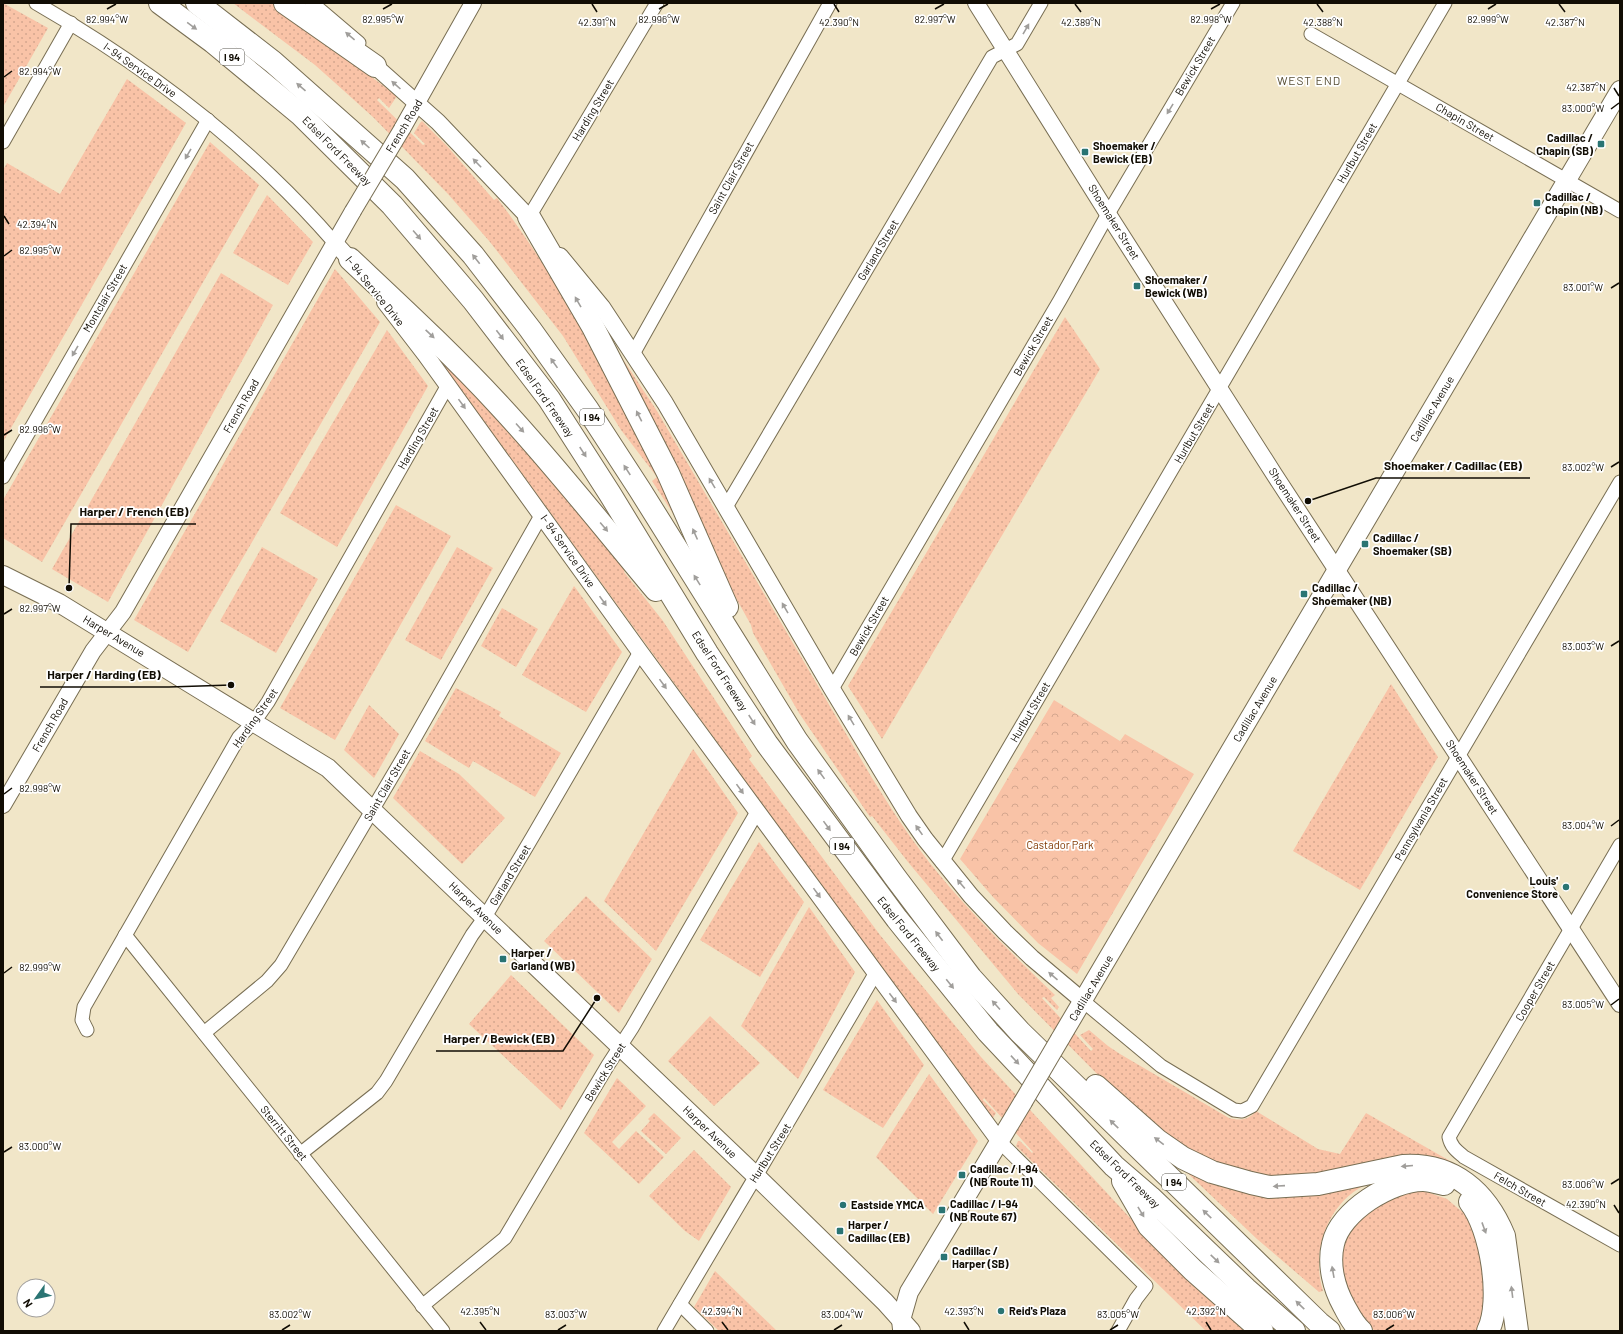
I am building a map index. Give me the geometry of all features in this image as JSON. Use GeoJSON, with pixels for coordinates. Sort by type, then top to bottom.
{"type":"FeatureCollection","features":[{"type":"Feature","properties":{"kind":"highway","name":"Edsel Ford Freeway"},"geometry":{"type":"LineString","coordinates":[[160,3],[213,42],[300,114],[392,205],[473,300],[549,399],[610,494],[708,653],[767,744],[896,919],[988,1032],[1114,1166],[1150,1197],[1246,1288],[1294,1331]]}},
{"type":"Feature","properties":{"kind":"highway","name":"Edsel Ford Freeway"},"geometry":{"type":"LineString","coordinates":[[197,3],[273,62],[405,179],[473,255],[530,329],[588,410],[645,497],[797,740],[895,877],[971,978],[1020,1032],[1329,1331]]}},
{"type":"Feature","properties":{"kind":"highway"},"geometry":{"type":"LineString","coordinates":[[285,3],[375,66]]}},
{"type":"Feature","properties":{"kind":"highway"},"geometry":{"type":"LineString","coordinates":[[529,217],[592,327],[668,473],[755,672]]}},
{"type":"Feature","properties":{"kind":"highway"},"geometry":{"type":"LineString","coordinates":[[350,259],[437,341],[504,410],[551,463],[708,653]]}},
{"type":"Feature","properties":{"kind":"highway"},"geometry":{"type":"LineString","coordinates":[[1020,1032],[1076,1069],[1157,1140],[1183,1158],[1212,1172],[1269,1187],[1318,1184],[1403,1166],[1438,1169],[1462,1180],[1488,1204],[1498,1221],[1504,1236],[1517,1331]]}},
{"type":"Feature","properties":{"kind":"highway"},"geometry":{"type":"LineString","coordinates":[[1114,1166],[1149,1226],[1193,1270],[1262,1331]]}},
{"type":"Feature","properties":{"kind":"highway"},"geometry":{"type":"LineString","coordinates":[[1361,1331],[1355,1325],[1338,1294],[1332,1268],[1333,1243],[1342,1224],[1356,1210],[1378,1193],[1404,1182],[1423,1180],[1444,1184],[1461,1192],[1475,1209],[1483,1224],[1490,1248],[1494,1294],[1494,1313],[1488,1331]]}},
{"type":"Feature","properties":{"kind":"main road","name":"Cadillac Avenue"},"geometry":{"type":"LineString","coordinates":[[905,1327],[909,1292],[1000,1142],[1620,90]]}},
{"type":"Feature","properties":{"kind":"main road","name":"Harper Avenue"},"geometry":{"type":"LineString","coordinates":[[3,575],[59,603],[108,632],[328,768],[373,809],[756,1176],[885,1302],[905,1327]]}},
{"type":"Feature","properties":{"kind":"street","name":"I- 94 Service Drive"},"geometry":{"type":"LineString","coordinates":[[36,3],[71,23],[140,68],[208,120],[270,176],[350,259],[448,385],[640,652]]}},
{"type":"Feature","properties":{"kind":"street"},"geometry":{"type":"LineString","coordinates":[[312,3],[358,42],[375,66],[438,122],[529,217],[602,307],[665,403],[832,689],[909,816],[942,862],[1005,932],[1032,958],[1083,1001]]}},
{"type":"Feature","properties":{"kind":"street","name":"French Road"},"geometry":{"type":"LineString","coordinates":[[3,805],[93,651],[123,612],[334,242],[417,104],[473,3]]}},
{"type":"Feature","properties":{"kind":"street","name":"Harding Street"},"geometry":{"type":"LineString","coordinates":[[529,217],[657,3]]}},
{"type":"Feature","properties":{"kind":"street","name":"Saint Clair Street"},"geometry":{"type":"LineString","coordinates":[[633,354],[830,3]]}},
{"type":"Feature","properties":{"kind":"street","name":"Shoemaker Street"},"geometry":{"type":"LineString","coordinates":[[976,3],[1108,214],[1620,1004]]}},
{"type":"Feature","properties":{"kind":"street","name":"Garland Street"},"geometry":{"type":"LineString","coordinates":[[726,507],[992,57],[1017,44],[1041,3]]}},
{"type":"Feature","properties":{"kind":"street","name":"Bewick Street"},"geometry":{"type":"LineString","coordinates":[[832,689],[1060,300],[1108,214],[1233,3]]}},
{"type":"Feature","properties":{"kind":"street","name":"Hurlbut Street"},"geometry":{"type":"LineString","coordinates":[[942,862],[1445,3]]}},
{"type":"Feature","properties":{"kind":"street"},"geometry":{"type":"LineString","coordinates":[[3,142],[71,23]]}},
{"type":"Feature","properties":{"kind":"street","name":"Chapin Street"},"geometry":{"type":"LineString","coordinates":[[1311,34],[1620,211]]}},
{"type":"Feature","properties":{"kind":"street","name":"Montclair Street"},"geometry":{"type":"LineString","coordinates":[[3,477],[208,120]]}},
{"type":"Feature","properties":{"kind":"street","name":"Harding Street"},"geometry":{"type":"LineString","coordinates":[[87,1030],[82,1020],[84,1007],[239,737],[254,722],[272,695],[448,385]]}},
{"type":"Feature","properties":{"kind":"street","name":"Pennsylvania Street"},"geometry":{"type":"LineString","coordinates":[[1083,1001],[1161,1066],[1234,1110],[1242,1111],[1249,1109],[1255,1103],[1620,482]]}},
{"type":"Feature","properties":{"kind":"street","name":"Saint Clair Street"},"geometry":{"type":"LineString","coordinates":[[204,1033],[267,981],[282,965],[542,514]]}},
{"type":"Feature","properties":{"kind":"street"},"geometry":{"type":"LineString","coordinates":[[640,652],[875,974],[1000,1142],[1146,1286],[1136,1299],[1118,1331]]}},
{"type":"Feature","properties":{"kind":"street","name":"Garland Street"},"geometry":{"type":"LineString","coordinates":[[300,1154],[377,1093],[386,1081],[472,934],[485,917],[640,652]]}},
{"type":"Feature","properties":{"kind":"street","name":"Bewick Street"},"geometry":{"type":"LineString","coordinates":[[422,1306],[505,1238],[632,1028],[757,812]]}},
{"type":"Feature","properties":{"kind":"street","name":"Cooper Street"},"geometry":{"type":"LineString","coordinates":[[1449,1137],[1620,845]]}},
{"type":"Feature","properties":{"kind":"street","name":"Sterritt Street"},"geometry":{"type":"LineString","coordinates":[[125,935],[443,1331]]}},
{"type":"Feature","properties":{"kind":"street","name":"Hurlbut Street"},"geometry":{"type":"LineString","coordinates":[[664,1331],[773,1150],[875,974]]}},
{"type":"Feature","properties":{"kind":"street","name":"Felch Street"},"geometry":{"type":"LineString","coordinates":[[1449,1137],[1455,1150],[1464,1157],[1620,1245]]}},
{"type":"Feature","properties":{"kind":"street"},"geometry":{"type":"LineString","coordinates":[[680,1304],[707,1331]]}},
{"type":"Feature","properties":{"kind":"green space"},"geometry":{"type":"Polygon","coordinates":[[[3,3],[48,28],[3,107],[3,3]]]}},
{"type":"Feature","properties":{"kind":"green space"},"geometry":{"type":"Polygon","coordinates":[[[233,3],[271,3],[285,12],[397,96],[389,108],[379,98],[377,100],[423,145],[425,144],[414,133],[422,121],[447,146],[494,200],[497,198],[549,273],[617,393],[680,516],[676,518],[652,481],[657,477],[621,430],[563,336],[490,242],[448,194],[374,118],[315,65],[233,3]]]}},
{"type":"Feature","properties":{"kind":"green space"},"geometry":{"type":"Polygon","coordinates":[[[127,79],[186,123],[3,442],[3,170],[7,163],[60,194],[127,79]]]}},
{"type":"Feature","properties":{"kind":"green space"},"geometry":{"type":"Polygon","coordinates":[[[210,142],[259,185],[42,562],[3,538],[3,500],[210,142]]]}},
{"type":"Feature","properties":{"kind":"green space"},"geometry":{"type":"Polygon","coordinates":[[[267,195],[313,242],[288,285],[233,253],[267,195]]]}},
{"type":"Feature","properties":{"kind":"green space"},"geometry":{"type":"Polygon","coordinates":[[[335,269],[380,322],[188,652],[134,620],[335,269]]]}},
{"type":"Feature","properties":{"kind":"green space"},"geometry":{"type":"Polygon","coordinates":[[[221,273],[273,305],[108,602],[52,569],[221,273]]]}},
{"type":"Feature","properties":{"kind":"green space"},"geometry":{"type":"Polygon","coordinates":[[[1065,317],[1100,369],[882,739],[848,686],[1065,317]]]}},
{"type":"Feature","properties":{"kind":"green space"},"geometry":{"type":"Polygon","coordinates":[[[603,329],[657,411],[872,778],[899,821],[929,862],[974,914],[1055,995],[1051,998],[1059,1007],[1057,1010],[1044,997],[1042,998],[1091,1051],[1093,1049],[1080,1035],[1089,1030],[1120,1054],[1229,1118],[1244,1119],[1256,1111],[1318,1149],[1340,1154],[1366,1113],[1457,1165],[1456,1168],[1356,1169],[1276,1178],[1252,1175],[1180,1148],[1108,1085],[1018,994],[908,862],[872,816],[870,817],[799,713],[753,633],[751,625],[717,564],[603,329]]]}},
{"type":"Feature","properties":{"kind":"green space"},"geometry":{"type":"Polygon","coordinates":[[[387,330],[428,386],[337,547],[280,513],[387,330]]]}},
{"type":"Feature","properties":{"kind":"green space"},"geometry":{"type":"Polygon","coordinates":[[[432,350],[488,405],[599,535],[625,570],[624,572],[663,621],[752,756],[749,759],[880,935],[981,1057],[1169,1260],[1246,1331],[1206,1331],[1016,1146],[1018,1141],[1020,1141],[1032,1153],[1033,1152],[984,1098],[983,1100],[996,1113],[991,1121],[957,1072],[432,350]]]}},
{"type":"Feature","properties":{"kind":"green space"},"geometry":{"type":"Polygon","coordinates":[[[396,505],[451,536],[335,740],[280,708],[396,505]]]}},
{"type":"Feature","properties":{"kind":"green space"},"geometry":{"type":"Polygon","coordinates":[[[262,547],[318,579],[276,653],[220,621],[262,547]]]}},
{"type":"Feature","properties":{"kind":"green space"},"geometry":{"type":"Polygon","coordinates":[[[457,547],[493,568],[441,660],[405,640],[457,547]]]}},
{"type":"Feature","properties":{"kind":"green space"},"geometry":{"type":"Polygon","coordinates":[[[574,586],[622,652],[586,712],[522,675],[574,586]]]}},
{"type":"Feature","properties":{"kind":"green space"},"geometry":{"type":"Polygon","coordinates":[[[502,608],[538,629],[516,667],[481,646],[502,608]]]}},
{"type":"Feature","properties":{"kind":"green space"},"geometry":{"type":"Polygon","coordinates":[[[1391,684],[1438,757],[1360,890],[1293,851],[1391,684]]]}},
{"type":"Feature","properties":{"kind":"green space"},"geometry":{"type":"Polygon","coordinates":[[[456,688],[501,712],[499,716],[561,753],[535,797],[473,761],[469,768],[425,741],[456,688]]]}},
{"type":"Feature","properties":{"kind":"green space","name":"Castador Park"},"geometry":{"type":"Polygon","coordinates":[[[1054,700],[1120,741],[1125,734],[1194,774],[1077,974],[1038,943],[993,897],[960,859],[1054,700]]]}},
{"type":"Feature","properties":{"kind":"green space"},"geometry":{"type":"Polygon","coordinates":[[[369,705],[399,734],[374,778],[344,750],[369,705]]]}},
{"type":"Feature","properties":{"kind":"green space"},"geometry":{"type":"Polygon","coordinates":[[[693,749],[738,813],[656,951],[604,901],[693,749]]]}},
{"type":"Feature","properties":{"kind":"green space"},"geometry":{"type":"Polygon","coordinates":[[[420,751],[459,774],[505,818],[462,864],[393,798],[420,751]]]}},
{"type":"Feature","properties":{"kind":"green space"},"geometry":{"type":"Polygon","coordinates":[[[759,842],[804,902],[760,977],[700,940],[759,842]]]}},
{"type":"Feature","properties":{"kind":"green space"},"geometry":{"type":"Polygon","coordinates":[[[586,896],[652,959],[619,1013],[544,941],[586,896]]]}},
{"type":"Feature","properties":{"kind":"green space"},"geometry":{"type":"Polygon","coordinates":[[[809,907],[855,972],[798,1079],[741,1026],[809,907]]]}},
{"type":"Feature","properties":{"kind":"green space"},"geometry":{"type":"Polygon","coordinates":[[[511,975],[594,1055],[561,1110],[469,1024],[511,975]]]}},
{"type":"Feature","properties":{"kind":"green space"},"geometry":{"type":"Polygon","coordinates":[[[877,1000],[924,1065],[883,1128],[823,1090],[877,1000]]]}},
{"type":"Feature","properties":{"kind":"green space"},"geometry":{"type":"Polygon","coordinates":[[[710,1016],[760,1063],[714,1106],[668,1061],[710,1016]]]}},
{"type":"Feature","properties":{"kind":"green space"},"geometry":{"type":"Polygon","coordinates":[[[929,1074],[978,1141],[933,1214],[876,1157],[929,1074]]]}},
{"type":"Feature","properties":{"kind":"green space"},"geometry":{"type":"Polygon","coordinates":[[[617,1078],[646,1106],[612,1142],[619,1149],[636,1131],[664,1157],[639,1184],[584,1133],[617,1078]]]}},
{"type":"Feature","properties":{"kind":"green space"},"geometry":{"type":"Polygon","coordinates":[[[654,1113],[681,1138],[666,1154],[641,1131],[650,1121],[648,1119],[654,1113]]]}},
{"type":"Feature","properties":{"kind":"green space"},"geometry":{"type":"Polygon","coordinates":[[[694,1150],[731,1187],[699,1241],[685,1231],[649,1196],[694,1150]]]}},
{"type":"Feature","properties":{"kind":"green space"},"geometry":{"type":"Polygon","coordinates":[[[1179,1165],[1203,1176],[1380,1179],[1365,1185],[1350,1195],[1339,1206],[1331,1218],[1321,1246],[1319,1261],[1323,1291],[1319,1292],[1257,1239],[1179,1165]]]}},
{"type":"Feature","properties":{"kind":"green space"},"geometry":{"type":"Polygon","coordinates":[[[1421,1190],[1447,1199],[1466,1215],[1477,1234],[1490,1331],[1375,1331],[1358,1316],[1339,1283],[1345,1229],[1379,1199],[1421,1190]]]}},
{"type":"Feature","properties":{"kind":"green space"},"geometry":{"type":"Polygon","coordinates":[[[715,1271],[777,1331],[719,1331],[694,1307],[715,1271]]]}},
{"type":"Feature","properties":{"kind":"place","name":"Cadillac / Chapin (SB)"},"geometry":{"type":"Point","coordinates":[1601,144]}},
{"type":"Feature","properties":{"kind":"place","name":"Shoemaker / Bewick (EB)"},"geometry":{"type":"Point","coordinates":[1085,152]}},
{"type":"Feature","properties":{"kind":"place","name":"Cadillac / Chapin (NB)"},"geometry":{"type":"Point","coordinates":[1537,203]}},
{"type":"Feature","properties":{"kind":"place","name":"Shoemaker / Bewick (WB)"},"geometry":{"type":"Point","coordinates":[1137,286]}},
{"type":"Feature","properties":{"kind":"place","name":"Shoemaker / Cadillac (EB)"},"geometry":{"type":"Point","coordinates":[1308,501]}},
{"type":"Feature","properties":{"kind":"place","name":"Cadillac / Shoemaker (SB)"},"geometry":{"type":"Point","coordinates":[1365,544]}},
{"type":"Feature","properties":{"kind":"place","name":"Harper / French (EB)"},"geometry":{"type":"Point","coordinates":[69,588]}},
{"type":"Feature","properties":{"kind":"place","name":"Cadillac / Shoemaker (NB)"},"geometry":{"type":"Point","coordinates":[1304,594]}},
{"type":"Feature","properties":{"kind":"place","name":"Harper / Harding (EB)"},"geometry":{"type":"Point","coordinates":[231,685]}},
{"type":"Feature","properties":{"kind":"place","name":"Louis' Convenience Store"},"geometry":{"type":"Point","coordinates":[1566,887]}},
{"type":"Feature","properties":{"kind":"place","name":"Harper / Garland (WB)"},"geometry":{"type":"Point","coordinates":[503,959]}},
{"type":"Feature","properties":{"kind":"place","name":"Harper / Bewick (EB)"},"geometry":{"type":"Point","coordinates":[597,998]}},
{"type":"Feature","properties":{"kind":"place","name":"Cadillac / I-94 (NB Route 11)"},"geometry":{"type":"Point","coordinates":[962,1175]}},
{"type":"Feature","properties":{"kind":"place","name":"Eastside YMCA"},"geometry":{"type":"Point","coordinates":[843,1205]}},
{"type":"Feature","properties":{"kind":"place","name":"Cadillac / I-94 (NB Route 67)"},"geometry":{"type":"Point","coordinates":[942,1210]}},
{"type":"Feature","properties":{"kind":"place","name":"Harper / Cadillac (EB)"},"geometry":{"type":"Point","coordinates":[840,1231]}},
{"type":"Feature","properties":{"kind":"place","name":"Cadillac / Harper (SB)"},"geometry":{"type":"Point","coordinates":[944,1257]}},
{"type":"Feature","properties":{"kind":"place","name":"Reid's Plaza"},"geometry":{"type":"Point","coordinates":[1001,1311]}},
{"type":"Feature","properties":{"kind":"district","name":"WEST END"},"geometry":{"type":"Point","coordinates":[1309,81]}}]}
